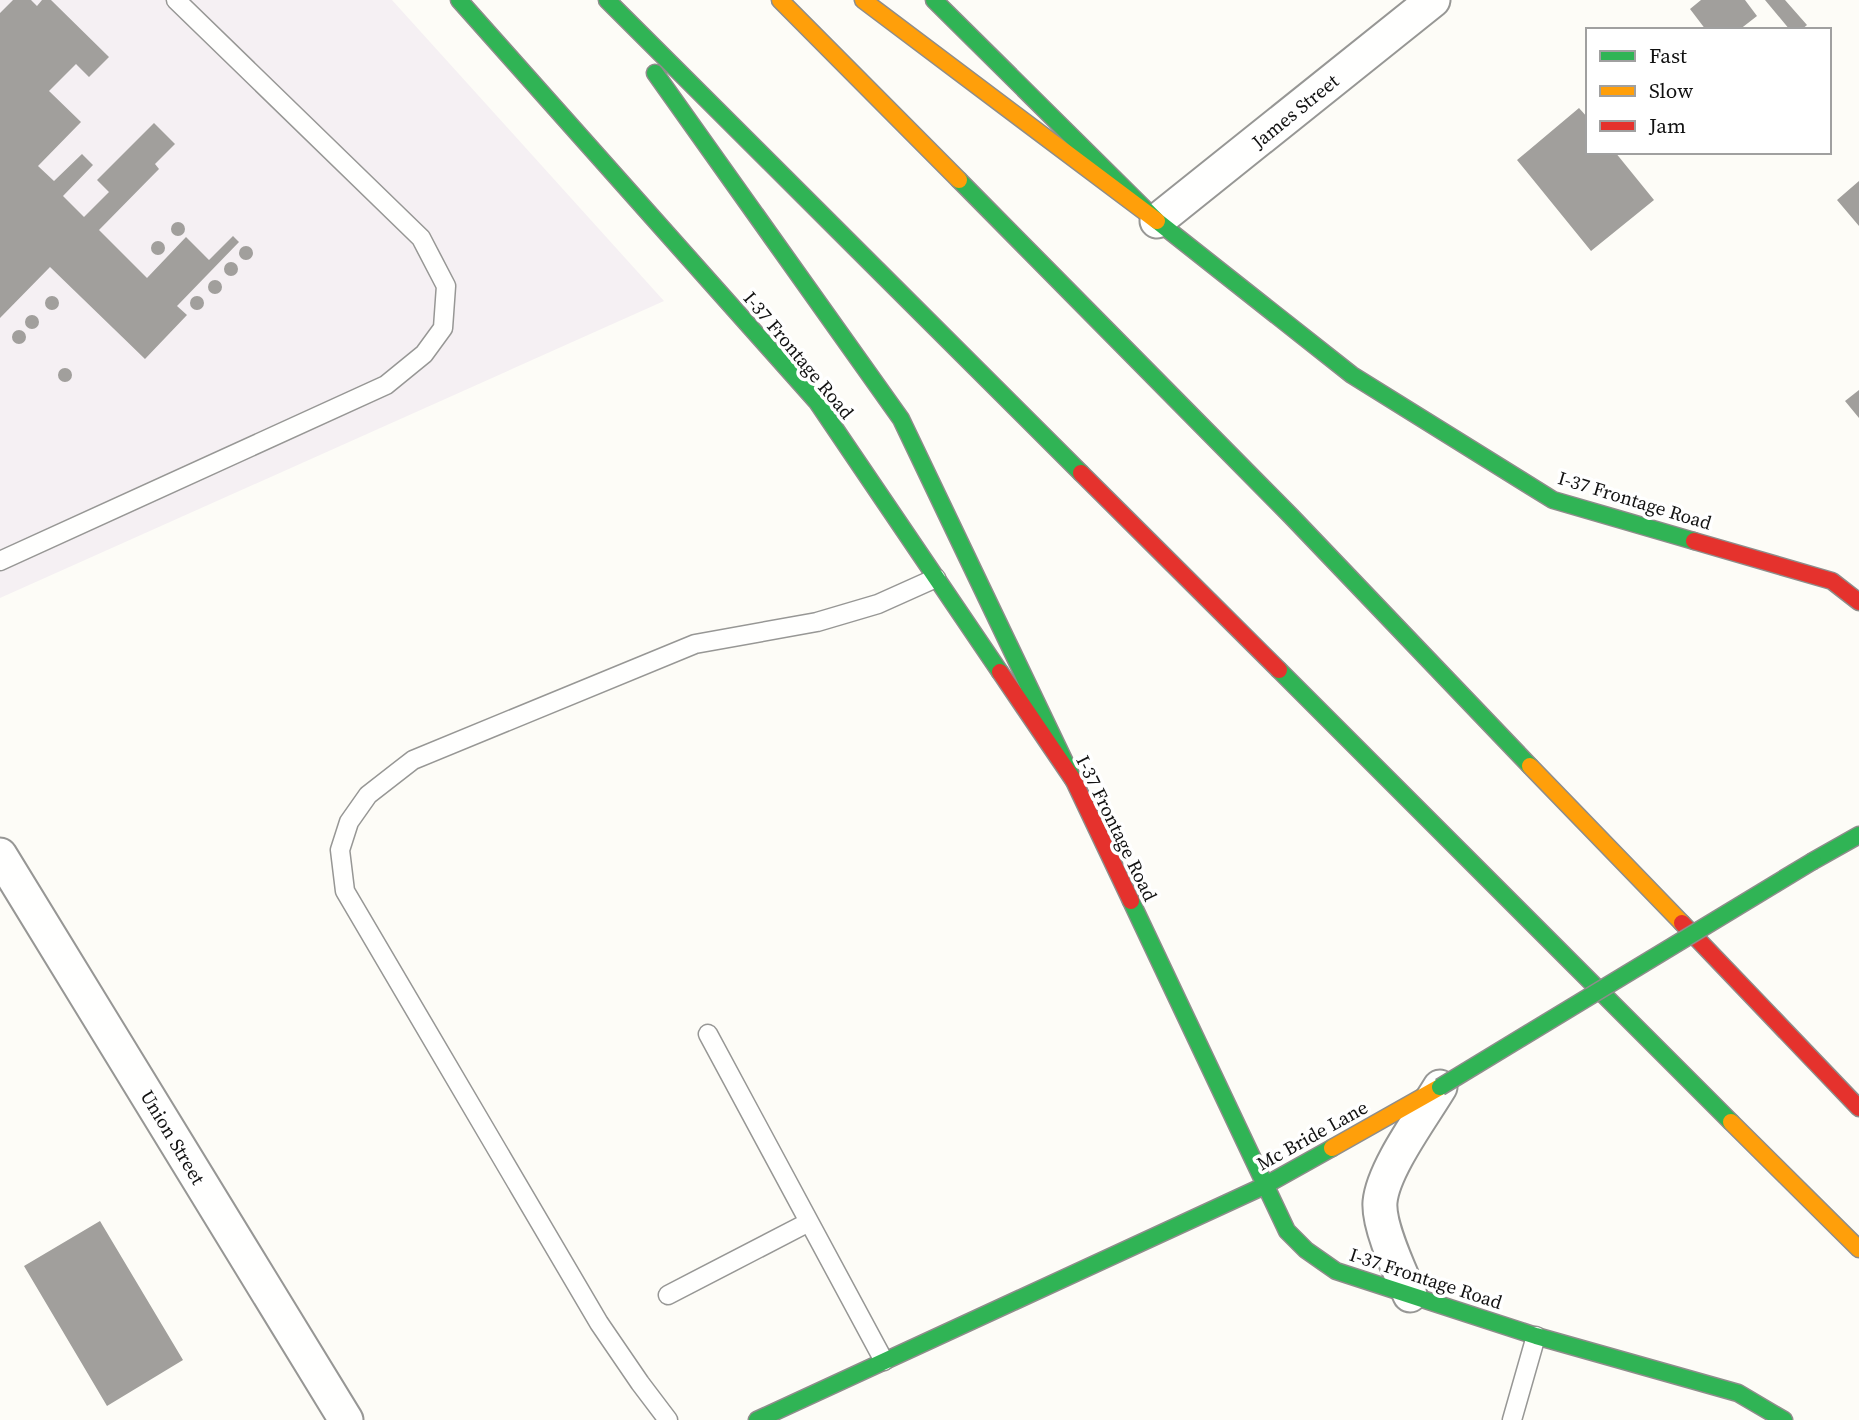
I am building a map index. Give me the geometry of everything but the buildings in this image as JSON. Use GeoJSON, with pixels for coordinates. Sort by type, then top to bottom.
{"type":"FeatureCollection","features":[{"type":"Feature","properties":{"kind":"main road","name":"I-37 Frontage Road"},"geometry":{"type":"LineString","coordinates":[[459,0],[817,402],[1074,781],[1287,1231],[1306,1250],[1336,1271],[1536,1335],[1738,1393],[1784,1420]]}},
{"type":"Feature","properties":{"kind":"main road"},"geometry":{"type":"LineString","coordinates":[[605,0],[901,419],[1074,781]]}},
{"type":"Feature","properties":{"kind":"main road"},"geometry":{"type":"LineString","coordinates":[[605,0],[1859,1250]]}},
{"type":"Feature","properties":{"kind":"main road"},"geometry":{"type":"LineString","coordinates":[[780,0],[1292,516],[1859,1108]]}},
{"type":"Feature","properties":{"kind":"main road"},"geometry":{"type":"LineString","coordinates":[[863,0],[1157,221]]}},
{"type":"Feature","properties":{"kind":"main road","name":"I-37 Frontage Road"},"geometry":{"type":"LineString","coordinates":[[934,0],[1157,221],[1352,375],[1553,500],[1832,580],[1859,602]]}},
{"type":"Feature","properties":{"kind":"main road","name":"Mc Bride Lane"},"geometry":{"type":"LineString","coordinates":[[757,1420],[1264,1186],[1440,1087],[1859,835]]}},
{"type":"Feature","properties":{"kind":"street","name":"James Street"},"geometry":{"type":"LineString","coordinates":[[1157,221],[1433,0]]}},
{"type":"Feature","properties":{"kind":"street","name":"Union Street"},"geometry":{"type":"LineString","coordinates":[[0,855],[346,1420]]}},
{"type":"Feature","properties":{"kind":"street"},"geometry":{"type":"LineString","coordinates":[[1410,1295],[1392,1255],[1380,1204],[1386,1175],[1440,1087]]}},
{"type":"Feature","properties":{"kind":"lane"},"geometry":{"type":"LineString","coordinates":[[0,561],[386,385],[424,354],[443,328],[446,286],[421,238],[176,0]]}},
{"type":"Feature","properties":{"kind":"lane"},"geometry":{"type":"LineString","coordinates":[[668,1420],[599,1323],[345,891],[341,850],[349,822],[368,795],[412,760],[695,644],[817,622],[878,604],[936,578]]}},
{"type":"Feature","properties":{"kind":"lane"},"geometry":{"type":"LineString","coordinates":[[708,1034],[884,1361]]}},
{"type":"Feature","properties":{"kind":"lane"},"geometry":{"type":"LineString","coordinates":[[668,1294],[809,1222]]}},
{"type":"Feature","properties":{"kind":"lane"},"geometry":{"type":"LineString","coordinates":[[1512,1420],[1536,1335]]}},
{"type":"Feature","properties":{"kind":"shaded area"},"geometry":{"type":"Polygon","coordinates":[[[0,0],[392,0],[664,301],[0,598],[0,0]]]}},
{"type":"Feature","properties":{"kind":"traffic: fast"},"geometry":{"type":"LineString","coordinates":[[459,0],[817,402],[1000,672]]}},
{"type":"Feature","properties":{"kind":"traffic: fast"},"geometry":{"type":"LineString","coordinates":[[607,0],[1081,473]]}},
{"type":"Feature","properties":{"kind":"traffic: fast"},"geometry":{"type":"LineString","coordinates":[[934,0],[1157,221],[1352,375],[1553,500],[1694,541]]}},
{"type":"Feature","properties":{"kind":"traffic: fast"},"geometry":{"type":"LineString","coordinates":[[655,73],[901,419],[1074,781]]}},
{"type":"Feature","properties":{"kind":"traffic: fast"},"geometry":{"type":"LineString","coordinates":[[959,180],[1291,516],[1530,766]]}},
{"type":"Feature","properties":{"kind":"traffic: fast"},"geometry":{"type":"LineString","coordinates":[[1279,670],[1731,1122]]}},
{"type":"Feature","properties":{"kind":"traffic: fast"},"geometry":{"type":"LineString","coordinates":[[1813,861],[1859,835]]}},
{"type":"Feature","properties":{"kind":"traffic: fast"},"geometry":{"type":"LineString","coordinates":[[1440,1087],[1813,861]]}},
{"type":"Feature","properties":{"kind":"traffic: fast"},"geometry":{"type":"LineString","coordinates":[[1131,901],[1287,1231],[1306,1250],[1336,1271],[1536,1336],[1738,1393],[1784,1420]]}},
{"type":"Feature","properties":{"kind":"traffic: fast"},"geometry":{"type":"LineString","coordinates":[[757,1420],[1264,1186],[1332,1148]]}},
{"type":"Feature","properties":{"kind":"traffic: slow"},"geometry":{"type":"LineString","coordinates":[[780,0],[959,180]]}},
{"type":"Feature","properties":{"kind":"traffic: slow"},"geometry":{"type":"LineString","coordinates":[[863,0],[1157,221]]}},
{"type":"Feature","properties":{"kind":"traffic: slow"},"geometry":{"type":"LineString","coordinates":[[1530,766],[1682,923]]}},
{"type":"Feature","properties":{"kind":"traffic: slow"},"geometry":{"type":"LineString","coordinates":[[1332,1148],[1440,1087]]}},
{"type":"Feature","properties":{"kind":"traffic: slow"},"geometry":{"type":"LineString","coordinates":[[1731,1122],[1859,1249]]}},
{"type":"Feature","properties":{"kind":"traffic: jam"},"geometry":{"type":"LineString","coordinates":[[1081,473],[1279,670]]}},
{"type":"Feature","properties":{"kind":"traffic: jam"},"geometry":{"type":"LineString","coordinates":[[1694,541],[1832,581],[1859,602]]}},
{"type":"Feature","properties":{"kind":"traffic: jam"},"geometry":{"type":"LineString","coordinates":[[1000,672],[1074,781],[1131,901]]}},
{"type":"Feature","properties":{"kind":"traffic: jam"},"geometry":{"type":"LineString","coordinates":[[1682,923],[1859,1108]]}}]}
